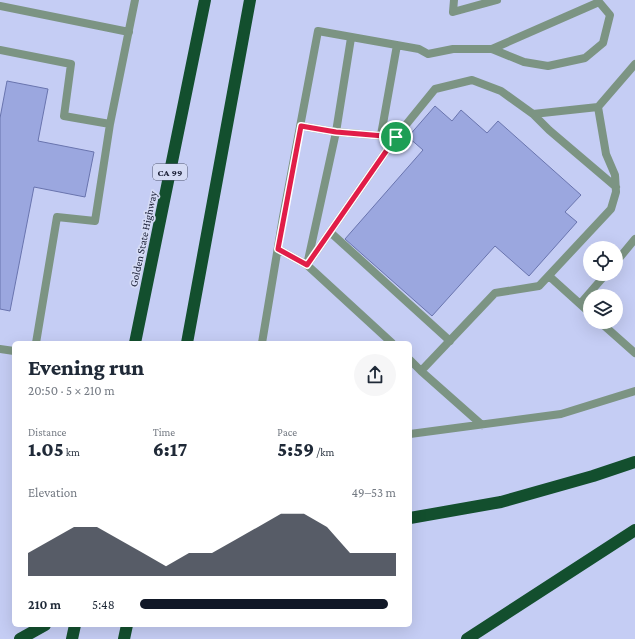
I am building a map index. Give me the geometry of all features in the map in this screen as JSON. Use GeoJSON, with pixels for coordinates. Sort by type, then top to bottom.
{"type":"FeatureCollection","features":[{"type":"Feature","properties":{"kind":"highway","name":"Golden State Highway"},"geometry":{"type":"LineString","coordinates":[[135,341],[206,0]]}},
{"type":"Feature","properties":{"kind":"highway"},"geometry":{"type":"LineString","coordinates":[[187,341],[250,0]]}},
{"type":"Feature","properties":{"kind":"highway"},"geometry":{"type":"LineString","coordinates":[[412,518],[508,500],[586,478],[635,462]]}},
{"type":"Feature","properties":{"kind":"highway"},"geometry":{"type":"LineString","coordinates":[[468,639],[635,530]]}},
{"type":"Feature","properties":{"kind":"highway"},"geometry":{"type":"LineString","coordinates":[[20,639],[41,627]]}},
{"type":"Feature","properties":{"kind":"highway"},"geometry":{"type":"LineString","coordinates":[[72,639],[75,627]]}},
{"type":"Feature","properties":{"kind":"highway"},"geometry":{"type":"LineString","coordinates":[[124,639],[127,627]]}},
{"type":"Feature","properties":{"kind":"lane"},"geometry":{"type":"LineString","coordinates":[[36,341],[57,217],[95,222],[110,124],[135,0]]}},
{"type":"Feature","properties":{"kind":"lane"},"geometry":{"type":"LineString","coordinates":[[454,0],[453,12],[497,0]]}},
{"type":"Feature","properties":{"kind":"lane"},"geometry":{"type":"LineString","coordinates":[[262,341],[318,31],[419,49],[428,54],[453,49],[492,49],[524,62],[548,66],[585,58],[603,43],[610,15],[599,2],[492,49]]}},
{"type":"Feature","properties":{"kind":"lane"},"geometry":{"type":"LineString","coordinates":[[0,6],[129,32]]}},
{"type":"Feature","properties":{"kind":"lane"},"geometry":{"type":"LineString","coordinates":[[307,265],[336,132],[351,38]]}},
{"type":"Feature","properties":{"kind":"lane"},"geometry":{"type":"LineString","coordinates":[[381,135],[397,45]]}},
{"type":"Feature","properties":{"kind":"lane"},"geometry":{"type":"LineString","coordinates":[[0,50],[71,64],[64,116],[110,124]]}},
{"type":"Feature","properties":{"kind":"lane"},"geometry":{"type":"LineString","coordinates":[[533,114],[598,107],[635,64]]}},
{"type":"Feature","properties":{"kind":"lane"},"geometry":{"type":"LineString","coordinates":[[307,265],[396,137],[435,89],[472,80],[501,91],[533,114],[549,130],[616,187]]}},
{"type":"Feature","properties":{"kind":"lane"},"geometry":{"type":"LineString","coordinates":[[422,371],[495,293],[539,286],[611,209],[616,192],[615,175],[606,154],[598,107]]}},
{"type":"Feature","properties":{"kind":"lane"},"geometry":{"type":"LineString","coordinates":[[301,126],[336,132],[396,137]]}},
{"type":"Feature","properties":{"kind":"lane"},"geometry":{"type":"LineString","coordinates":[[330,232],[450,341]]}},
{"type":"Feature","properties":{"kind":"lane"},"geometry":{"type":"LineString","coordinates":[[623,254],[635,239]]}},
{"type":"Feature","properties":{"kind":"lane"},"geometry":{"type":"LineString","coordinates":[[278,249],[307,265],[390,341]]}},
{"type":"Feature","properties":{"kind":"lane"},"geometry":{"type":"LineString","coordinates":[[549,276],[583,307]]}},
{"type":"Feature","properties":{"kind":"lane"},"geometry":{"type":"LineString","coordinates":[[580,304],[600,281]]}},
{"type":"Feature","properties":{"kind":"lane"},"geometry":{"type":"LineString","coordinates":[[608,329],[635,353]]}},
{"type":"Feature","properties":{"kind":"lane"},"geometry":{"type":"LineString","coordinates":[[0,349],[12,351]]}},
{"type":"Feature","properties":{"kind":"lane"},"geometry":{"type":"LineString","coordinates":[[412,362],[482,425]]}},
{"type":"Feature","properties":{"kind":"lane"},"geometry":{"type":"LineString","coordinates":[[412,434],[561,414],[635,392]]}},
{"type":"Feature","properties":{"kind":"building"},"geometry":{"type":"Polygon","coordinates":[[[7,81],[48,89],[38,141],[94,152],[85,197],[34,187],[10,311],[0,309],[0,118],[7,81]]]}},
{"type":"Feature","properties":{"kind":"building"},"geometry":{"type":"Polygon","coordinates":[[[435,106],[452,121],[461,110],[487,133],[498,121],[581,195],[565,212],[577,222],[529,276],[495,246],[432,316],[345,239],[423,150],[408,137],[435,106]]]}},
{"type":"Feature","properties":{"kind":"route"},"geometry":{"type":"LineString","coordinates":[[301,126],[336,132],[396,137],[307,265],[278,249],[301,126]]}}]}
